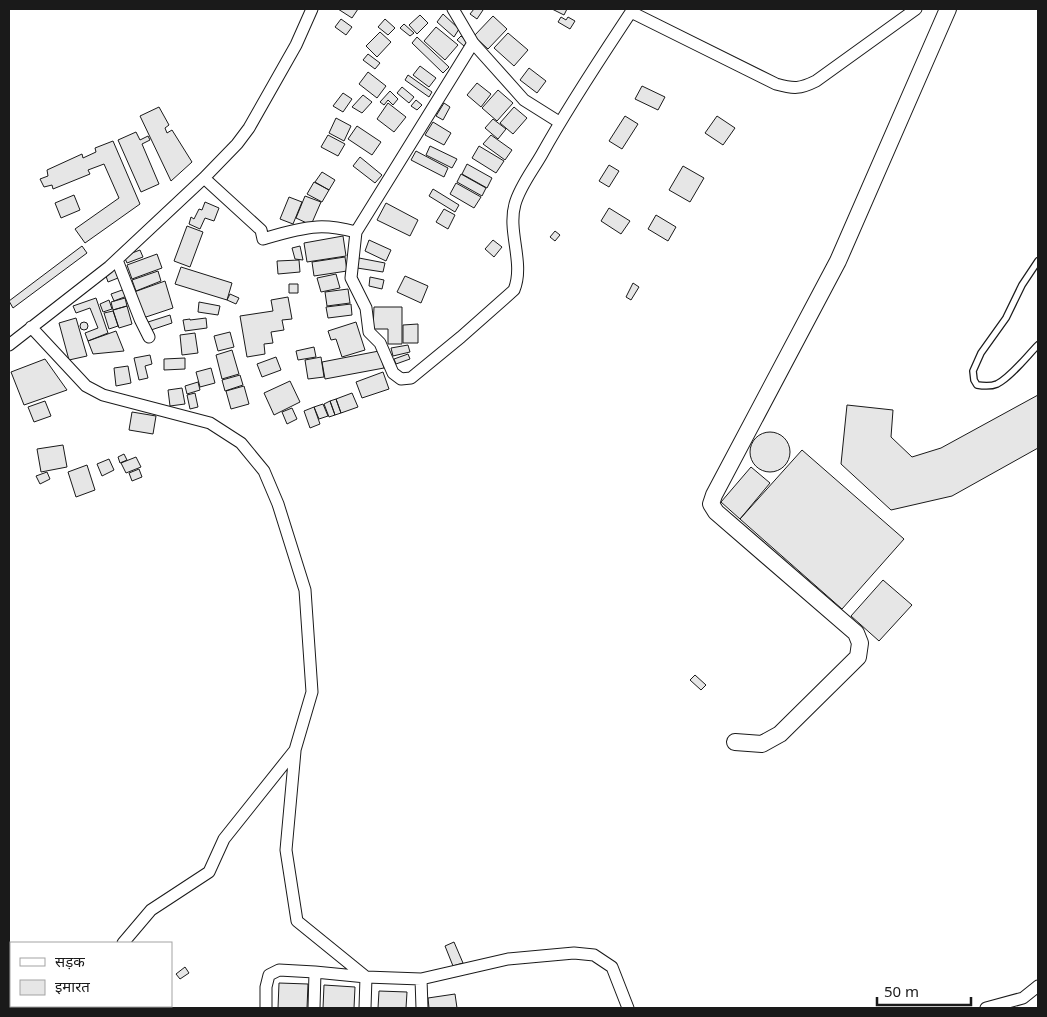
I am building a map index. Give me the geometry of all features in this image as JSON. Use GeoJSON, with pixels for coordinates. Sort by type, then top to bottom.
{"type":"FeatureCollection","features":[{"type":"Feature","properties":{"kind":"street"},"geometry":{"type":"LineString","coordinates":[[9,345],[109,268],[237,144],[249,128],[296,44],[312,9]]}},
{"type":"Feature","properties":{"kind":"street"},"geometry":{"type":"LineString","coordinates":[[453,9],[473,44],[524,100],[559,122]]}},
{"type":"Feature","properties":{"kind":"street"},"geometry":{"type":"LineString","coordinates":[[473,44],[356,232],[351,278],[366,308],[369,332],[380,343],[392,372],[401,379],[411,378],[514,290],[518,272],[512,218],[515,204],[559,122],[629,10],[776,84],[788,88],[803,88],[816,81],[916,9]]}},
{"type":"Feature","properties":{"kind":"street"},"geometry":{"type":"LineString","coordinates":[[734,742],[762,744],[780,734],[858,657],[860,643],[856,633],[716,512],[712,504],[714,494],[838,261],[948,9]]}},
{"type":"Feature","properties":{"kind":"street"},"geometry":{"type":"LineString","coordinates":[[204,178],[261,230],[263,239],[316,227],[333,227],[356,232]]}},
{"type":"Feature","properties":{"kind":"street"},"geometry":{"type":"LineString","coordinates":[[117,260],[149,337]]}},
{"type":"Feature","properties":{"kind":"street"},"geometry":{"type":"LineString","coordinates":[[31,327],[86,386],[103,395],[210,423],[241,443],[264,471],[278,504],[305,590],[312,692],[296,750],[286,850],[296,921],[366,977]]}},
{"type":"Feature","properties":{"kind":"street"},"geometry":{"type":"LineString","coordinates":[[124,942],[151,910],[209,872],[224,839],[296,750]]}},
{"type":"Feature","properties":{"kind":"street"},"geometry":{"type":"LineString","coordinates":[[266,1008],[266,987],[269,975],[278,970],[421,979],[508,959],[574,953],[594,955],[612,967],[628,1008]]}},
{"type":"Feature","properties":{"kind":"street"},"geometry":{"type":"LineString","coordinates":[[314,1008],[315,972]]}},
{"type":"Feature","properties":{"kind":"street"},"geometry":{"type":"LineString","coordinates":[[365,1008],[366,977]]}},
{"type":"Feature","properties":{"kind":"street"},"geometry":{"type":"LineString","coordinates":[[421,979],[422,1008]]}},
{"type":"Feature","properties":{"kind":"street"},"geometry":{"type":"LineString","coordinates":[[986,1008],[1023,998],[1038,986]]}},
{"type":"Feature","properties":{"kind":"lane"},"geometry":{"type":"LineString","coordinates":[[1038,261],[1022,285],[1006,318],[981,354],[973,371],[974,380],[977,385],[996,384],[1012,372],[1038,345]]}},
{"type":"Feature","properties":{"kind":"building"},"geometry":{"type":"Polygon","coordinates":[[[338,9],[358,9],[352,18],[338,9]]]}},
{"type":"Feature","properties":{"kind":"building"},"geometry":{"type":"Polygon","coordinates":[[[474,9],[483,10],[477,19],[470,14],[474,9]]]}},
{"type":"Feature","properties":{"kind":"building"},"geometry":{"type":"Polygon","coordinates":[[[552,9],[567,9],[564,15],[552,9]]]}},
{"type":"Feature","properties":{"kind":"building"},"geometry":{"type":"Polygon","coordinates":[[[443,14],[459,29],[454,37],[437,22],[443,14]]]}},
{"type":"Feature","properties":{"kind":"building"},"geometry":{"type":"Polygon","coordinates":[[[420,15],[428,23],[417,34],[409,25],[420,15]]]}},
{"type":"Feature","properties":{"kind":"building"},"geometry":{"type":"Polygon","coordinates":[[[493,16],[507,29],[488,49],[474,36],[493,16]]]}},
{"type":"Feature","properties":{"kind":"building"},"geometry":{"type":"Polygon","coordinates":[[[561,17],[566,20],[568,17],[575,21],[570,29],[558,22],[561,17]]]}},
{"type":"Feature","properties":{"kind":"building"},"geometry":{"type":"Polygon","coordinates":[[[341,19],[352,27],[346,35],[335,27],[341,19]]]}},
{"type":"Feature","properties":{"kind":"building"},"geometry":{"type":"Polygon","coordinates":[[[385,19],[395,28],[388,35],[378,27],[385,19]]]}},
{"type":"Feature","properties":{"kind":"building"},"geometry":{"type":"Polygon","coordinates":[[[404,24],[414,33],[410,36],[400,28],[404,24]]]}},
{"type":"Feature","properties":{"kind":"building"},"geometry":{"type":"Polygon","coordinates":[[[436,27],[458,45],[445,60],[424,41],[436,27]]]}},
{"type":"Feature","properties":{"kind":"building"},"geometry":{"type":"Polygon","coordinates":[[[380,32],[391,42],[377,57],[366,46],[380,32]]]}},
{"type":"Feature","properties":{"kind":"building"},"geometry":{"type":"Polygon","coordinates":[[[508,33],[528,50],[514,66],[494,48],[508,33]]]}},
{"type":"Feature","properties":{"kind":"building"},"geometry":{"type":"Polygon","coordinates":[[[461,36],[468,41],[464,46],[457,40],[461,36]]]}},
{"type":"Feature","properties":{"kind":"building"},"geometry":{"type":"Polygon","coordinates":[[[417,37],[449,67],[443,73],[412,43],[417,37]]]}},
{"type":"Feature","properties":{"kind":"building"},"geometry":{"type":"Polygon","coordinates":[[[368,54],[380,63],[375,69],[363,60],[368,54]]]}},
{"type":"Feature","properties":{"kind":"building"},"geometry":{"type":"Polygon","coordinates":[[[420,66],[436,78],[429,87],[413,75],[420,66]]]}},
{"type":"Feature","properties":{"kind":"building"},"geometry":{"type":"Polygon","coordinates":[[[529,68],[546,81],[537,93],[520,80],[529,68]]]}},
{"type":"Feature","properties":{"kind":"building"},"geometry":{"type":"Polygon","coordinates":[[[368,72],[386,86],[377,98],[359,84],[368,72]]]}},
{"type":"Feature","properties":{"kind":"building"},"geometry":{"type":"Polygon","coordinates":[[[408,75],[432,92],[429,97],[405,80],[408,75]]]}},
{"type":"Feature","properties":{"kind":"building"},"geometry":{"type":"Polygon","coordinates":[[[477,83],[491,94],[481,107],[467,95],[477,83]]]}},
{"type":"Feature","properties":{"kind":"building"},"geometry":{"type":"Polygon","coordinates":[[[642,86],[665,97],[658,110],[635,99],[642,86]]]}},
{"type":"Feature","properties":{"kind":"building"},"geometry":{"type":"Polygon","coordinates":[[[402,87],[414,97],[409,103],[397,93],[402,87]]]}},
{"type":"Feature","properties":{"kind":"building"},"geometry":{"type":"Polygon","coordinates":[[[498,90],[513,103],[497,121],[482,108],[498,90]]]}},
{"type":"Feature","properties":{"kind":"building"},"geometry":{"type":"Polygon","coordinates":[[[390,91],[398,99],[393,105],[388,100],[384,105],[380,102],[390,91]]]}},
{"type":"Feature","properties":{"kind":"building"},"geometry":{"type":"Polygon","coordinates":[[[343,93],[352,99],[343,112],[333,106],[343,93]]]}},
{"type":"Feature","properties":{"kind":"building"},"geometry":{"type":"Polygon","coordinates":[[[363,95],[372,102],[362,113],[352,107],[363,95]]]}},
{"type":"Feature","properties":{"kind":"building"},"geometry":{"type":"Polygon","coordinates":[[[416,100],[422,105],[417,110],[411,106],[416,100]]]}},
{"type":"Feature","properties":{"kind":"building"},"geometry":{"type":"Polygon","coordinates":[[[388,103],[406,117],[394,132],[377,119],[388,103]]]}},
{"type":"Feature","properties":{"kind":"building"},"geometry":{"type":"Polygon","coordinates":[[[444,103],[450,107],[443,120],[436,116],[444,103]]]}},
{"type":"Feature","properties":{"kind":"building"},"geometry":{"type":"Polygon","coordinates":[[[159,107],[169,125],[165,128],[167,133],[172,130],[192,162],[171,181],[140,116],[159,107]]]}},
{"type":"Feature","properties":{"kind":"building"},"geometry":{"type":"Polygon","coordinates":[[[514,107],[527,118],[513,134],[500,123],[514,107]]]}},
{"type":"Feature","properties":{"kind":"building"},"geometry":{"type":"Polygon","coordinates":[[[625,116],[638,124],[622,149],[609,141],[625,116]]]}},
{"type":"Feature","properties":{"kind":"building"},"geometry":{"type":"Polygon","coordinates":[[[717,116],[735,128],[723,145],[705,133],[717,116]]]}},
{"type":"Feature","properties":{"kind":"building"},"geometry":{"type":"Polygon","coordinates":[[[336,118],[351,126],[344,141],[329,133],[336,118]]]}},
{"type":"Feature","properties":{"kind":"building"},"geometry":{"type":"Polygon","coordinates":[[[493,119],[506,129],[498,139],[485,128],[493,119]]]}},
{"type":"Feature","properties":{"kind":"building"},"geometry":{"type":"Polygon","coordinates":[[[433,122],[451,133],[444,145],[425,135],[433,122]]]}},
{"type":"Feature","properties":{"kind":"building"},"geometry":{"type":"Polygon","coordinates":[[[357,126],[381,142],[372,155],[348,139],[357,126]]]}},
{"type":"Feature","properties":{"kind":"building"},"geometry":{"type":"Polygon","coordinates":[[[136,132],[140,140],[148,136],[150,140],[142,144],[159,184],[141,192],[118,140],[136,132]]]}},
{"type":"Feature","properties":{"kind":"building"},"geometry":{"type":"Polygon","coordinates":[[[328,135],[345,144],[338,156],[321,147],[328,135]]]}},
{"type":"Feature","properties":{"kind":"building"},"geometry":{"type":"Polygon","coordinates":[[[491,135],[512,150],[505,160],[483,144],[491,135]]]}},
{"type":"Feature","properties":{"kind":"building"},"geometry":{"type":"Polygon","coordinates":[[[113,141],[140,204],[85,243],[75,229],[119,198],[104,164],[88,170],[90,174],[53,189],[52,185],[44,187],[40,179],[48,176],[47,170],[82,154],[83,158],[96,152],[95,148],[113,141]]]}},
{"type":"Feature","properties":{"kind":"building"},"geometry":{"type":"Polygon","coordinates":[[[430,146],[457,159],[452,168],[426,155],[430,146]]]}},
{"type":"Feature","properties":{"kind":"building"},"geometry":{"type":"Polygon","coordinates":[[[479,146],[504,161],[496,173],[472,158],[479,146]]]}},
{"type":"Feature","properties":{"kind":"building"},"geometry":{"type":"Polygon","coordinates":[[[416,151],[448,168],[444,177],[411,160],[416,151]]]}},
{"type":"Feature","properties":{"kind":"building"},"geometry":{"type":"Polygon","coordinates":[[[360,157],[382,175],[375,183],[353,166],[360,157]]]}},
{"type":"Feature","properties":{"kind":"building"},"geometry":{"type":"Polygon","coordinates":[[[467,164],[492,178],[487,188],[462,174],[467,164]]]}},
{"type":"Feature","properties":{"kind":"building"},"geometry":{"type":"Polygon","coordinates":[[[609,165],[619,171],[609,187],[599,181],[609,165]]]}},
{"type":"Feature","properties":{"kind":"building"},"geometry":{"type":"Polygon","coordinates":[[[683,166],[704,178],[690,202],[669,190],[683,166]]]}},
{"type":"Feature","properties":{"kind":"building"},"geometry":{"type":"Polygon","coordinates":[[[322,172],[335,180],[329,190],[315,182],[322,172]]]}},
{"type":"Feature","properties":{"kind":"building"},"geometry":{"type":"Polygon","coordinates":[[[461,174],[486,188],[482,196],[457,182],[461,174]]]}},
{"type":"Feature","properties":{"kind":"building"},"geometry":{"type":"Polygon","coordinates":[[[314,182],[329,190],[322,202],[307,194],[314,182]]]}},
{"type":"Feature","properties":{"kind":"building"},"geometry":{"type":"Polygon","coordinates":[[[456,183],[481,197],[474,208],[450,194],[456,183]]]}},
{"type":"Feature","properties":{"kind":"building"},"geometry":{"type":"Polygon","coordinates":[[[433,189],[459,205],[455,212],[429,196],[433,189]]]}},
{"type":"Feature","properties":{"kind":"building"},"geometry":{"type":"Polygon","coordinates":[[[74,195],[80,210],[61,218],[55,203],[74,195]]]}},
{"type":"Feature","properties":{"kind":"building"},"geometry":{"type":"Polygon","coordinates":[[[305,196],[321,202],[311,225],[296,218],[305,196]]]}},
{"type":"Feature","properties":{"kind":"building"},"geometry":{"type":"Polygon","coordinates":[[[289,197],[302,202],[293,224],[280,219],[289,197]]]}},
{"type":"Feature","properties":{"kind":"building"},"geometry":{"type":"Polygon","coordinates":[[[205,202],[219,208],[214,221],[205,218],[200,229],[189,224],[191,217],[194,219],[199,209],[202,210],[205,202]]]}},
{"type":"Feature","properties":{"kind":"building"},"geometry":{"type":"Polygon","coordinates":[[[386,203],[418,220],[410,236],[377,220],[386,203]]]}},
{"type":"Feature","properties":{"kind":"building"},"geometry":{"type":"Polygon","coordinates":[[[609,208],[630,221],[621,234],[601,221],[609,208]]]}},
{"type":"Feature","properties":{"kind":"building"},"geometry":{"type":"Polygon","coordinates":[[[444,209],[455,215],[448,229],[436,222],[444,209]]]}},
{"type":"Feature","properties":{"kind":"building"},"geometry":{"type":"Polygon","coordinates":[[[656,215],[676,227],[668,241],[648,229],[656,215]]]}},
{"type":"Feature","properties":{"kind":"building"},"geometry":{"type":"Polygon","coordinates":[[[187,226],[203,232],[190,267],[174,261],[187,226]]]}},
{"type":"Feature","properties":{"kind":"building"},"geometry":{"type":"Polygon","coordinates":[[[555,231],[560,235],[555,241],[550,237],[555,231]]]}},
{"type":"Feature","properties":{"kind":"building"},"geometry":{"type":"Polygon","coordinates":[[[343,236],[346,256],[307,262],[304,243],[343,236]]]}},
{"type":"Feature","properties":{"kind":"building"},"geometry":{"type":"Polygon","coordinates":[[[369,240],[391,250],[386,261],[365,251],[369,240]]]}},
{"type":"Feature","properties":{"kind":"building"},"geometry":{"type":"Polygon","coordinates":[[[493,240],[502,247],[494,257],[485,249],[493,240]]]}},
{"type":"Feature","properties":{"kind":"building"},"geometry":{"type":"Polygon","coordinates":[[[82,246],[87,253],[13,308],[9,301],[82,246]]]}},
{"type":"Feature","properties":{"kind":"building"},"geometry":{"type":"Polygon","coordinates":[[[300,246],[303,260],[295,259],[292,248],[300,246]]]}},
{"type":"Feature","properties":{"kind":"building"},"geometry":{"type":"Polygon","coordinates":[[[140,250],[143,257],[127,263],[124,256],[140,250]]]}},
{"type":"Feature","properties":{"kind":"building"},"geometry":{"type":"Polygon","coordinates":[[[157,254],[162,268],[132,279],[127,265],[157,254]]]}},
{"type":"Feature","properties":{"kind":"building"},"geometry":{"type":"Polygon","coordinates":[[[345,257],[347,271],[314,276],[312,262],[345,257]]]}},
{"type":"Feature","properties":{"kind":"building"},"geometry":{"type":"Polygon","coordinates":[[[359,258],[385,263],[383,272],[357,268],[359,258]]]}},
{"type":"Feature","properties":{"kind":"building"},"geometry":{"type":"Polygon","coordinates":[[[299,260],[300,272],[278,274],[277,261],[299,260]]]}},
{"type":"Feature","properties":{"kind":"building"},"geometry":{"type":"Polygon","coordinates":[[[181,267],[232,283],[227,300],[175,284],[181,267]]]}},
{"type":"Feature","properties":{"kind":"building"},"geometry":{"type":"Polygon","coordinates":[[[115,269],[118,278],[108,282],[105,273],[115,269]]]}},
{"type":"Feature","properties":{"kind":"building"},"geometry":{"type":"Polygon","coordinates":[[[158,271],[161,281],[136,291],[132,280],[158,271]]]}},
{"type":"Feature","properties":{"kind":"building"},"geometry":{"type":"Polygon","coordinates":[[[336,274],[340,288],[321,292],[317,278],[336,274]]]}},
{"type":"Feature","properties":{"kind":"building"},"geometry":{"type":"Polygon","coordinates":[[[405,276],[428,286],[421,303],[397,292],[405,276]]]}},
{"type":"Feature","properties":{"kind":"building"},"geometry":{"type":"Polygon","coordinates":[[[370,277],[384,280],[382,289],[369,286],[370,277]]]}},
{"type":"Feature","properties":{"kind":"building"},"geometry":{"type":"Polygon","coordinates":[[[165,281],[173,308],[143,318],[134,292],[165,281]]]}},
{"type":"Feature","properties":{"kind":"building"},"geometry":{"type":"Polygon","coordinates":[[[633,283],[639,287],[631,300],[626,297],[633,283]]]}},
{"type":"Feature","properties":{"kind":"building"},"geometry":{"type":"Polygon","coordinates":[[[289,284],[298,284],[298,293],[289,293],[289,284]]]}},
{"type":"Feature","properties":{"kind":"building"},"geometry":{"type":"Polygon","coordinates":[[[125,289],[127,296],[114,301],[111,294],[125,289]]]}},
{"type":"Feature","properties":{"kind":"building"},"geometry":{"type":"Polygon","coordinates":[[[348,289],[350,303],[327,306],[325,292],[348,289]]]}},
{"type":"Feature","properties":{"kind":"building"},"geometry":{"type":"Polygon","coordinates":[[[230,294],[239,298],[236,304],[227,300],[230,294]]]}},
{"type":"Feature","properties":{"kind":"building"},"geometry":{"type":"Polygon","coordinates":[[[288,297],[292,319],[282,320],[284,330],[271,332],[273,343],[264,344],[265,354],[247,357],[240,316],[273,311],[271,300],[288,297]]]}},
{"type":"Feature","properties":{"kind":"building"},"geometry":{"type":"Polygon","coordinates":[[[96,298],[108,333],[88,341],[85,333],[98,328],[90,308],[76,313],[73,306],[96,298]]]}},
{"type":"Feature","properties":{"kind":"building"},"geometry":{"type":"Polygon","coordinates":[[[125,298],[127,306],[113,310],[111,302],[125,298]]]}},
{"type":"Feature","properties":{"kind":"building"},"geometry":{"type":"Polygon","coordinates":[[[109,300],[112,309],[103,312],[100,304],[109,300]]]}},
{"type":"Feature","properties":{"kind":"building"},"geometry":{"type":"Polygon","coordinates":[[[199,302],[220,306],[218,315],[198,312],[199,302]]]}},
{"type":"Feature","properties":{"kind":"building"},"geometry":{"type":"Polygon","coordinates":[[[351,304],[352,315],[328,318],[326,307],[351,304]]]}},
{"type":"Feature","properties":{"kind":"building"},"geometry":{"type":"Polygon","coordinates":[[[127,306],[132,324],[119,328],[113,310],[127,306]]]}},
{"type":"Feature","properties":{"kind":"building"},"geometry":{"type":"Polygon","coordinates":[[[374,307],[402,307],[402,344],[388,344],[388,329],[373,329],[374,307]]]}},
{"type":"Feature","properties":{"kind":"building"},"geometry":{"type":"Polygon","coordinates":[[[113,311],[118,326],[109,329],[104,313],[113,311]]]}},
{"type":"Feature","properties":{"kind":"building"},"geometry":{"type":"Polygon","coordinates":[[[170,315],[172,323],[148,331],[145,323],[170,315]]]}},
{"type":"Feature","properties":{"kind":"building"},"geometry":{"type":"Polygon","coordinates":[[[76,318],[87,356],[69,360],[59,323],[76,318]]]}},
{"type":"Feature","properties":{"kind":"building"},"geometry":{"type":"Polygon","coordinates":[[[206,318],[207,328],[185,331],[183,320],[206,318]]]}},
{"type":"Feature","properties":{"kind":"building"},"geometry":{"type":"Polygon","coordinates":[[[84,322],[88,326],[84,330],[80,326],[84,322]]]}},
{"type":"Feature","properties":{"kind":"building"},"geometry":{"type":"Polygon","coordinates":[[[356,322],[365,350],[342,357],[336,339],[331,340],[328,331],[356,322]]]}},
{"type":"Feature","properties":{"kind":"building"},"geometry":{"type":"Polygon","coordinates":[[[418,324],[418,343],[403,343],[403,325],[418,324]]]}},
{"type":"Feature","properties":{"kind":"building"},"geometry":{"type":"Polygon","coordinates":[[[116,331],[124,351],[93,354],[88,341],[116,331]]]}},
{"type":"Feature","properties":{"kind":"building"},"geometry":{"type":"Polygon","coordinates":[[[230,332],[234,347],[218,351],[214,336],[230,332]]]}},
{"type":"Feature","properties":{"kind":"building"},"geometry":{"type":"Polygon","coordinates":[[[195,333],[198,353],[182,355],[180,335],[195,333]]]}},
{"type":"Feature","properties":{"kind":"building"},"geometry":{"type":"Polygon","coordinates":[[[408,345],[410,352],[393,356],[391,348],[408,345]]]}},
{"type":"Feature","properties":{"kind":"building"},"geometry":{"type":"Polygon","coordinates":[[[314,347],[316,357],[298,360],[296,351],[314,347]]]}},
{"type":"Feature","properties":{"kind":"building"},"geometry":{"type":"Polygon","coordinates":[[[232,350],[239,374],[222,379],[216,355],[232,350]]]}},
{"type":"Feature","properties":{"kind":"building"},"geometry":{"type":"Polygon","coordinates":[[[379,351],[384,368],[325,379],[322,362],[379,351]]]}},
{"type":"Feature","properties":{"kind":"building"},"geometry":{"type":"Polygon","coordinates":[[[408,354],[410,359],[396,364],[394,359],[408,354]]]}},
{"type":"Feature","properties":{"kind":"building"},"geometry":{"type":"Polygon","coordinates":[[[150,355],[152,364],[145,366],[148,378],[139,380],[134,358],[150,355]]]}},
{"type":"Feature","properties":{"kind":"building"},"geometry":{"type":"Polygon","coordinates":[[[276,357],[281,370],[262,377],[257,364],[276,357]]]}},
{"type":"Feature","properties":{"kind":"building"},"geometry":{"type":"Polygon","coordinates":[[[321,357],[324,377],[308,379],[305,360],[321,357]]]}},
{"type":"Feature","properties":{"kind":"building"},"geometry":{"type":"Polygon","coordinates":[[[185,358],[185,369],[164,370],[164,359],[185,358]]]}},
{"type":"Feature","properties":{"kind":"building"},"geometry":{"type":"Polygon","coordinates":[[[45,359],[67,390],[24,405],[11,372],[45,359]]]}},
{"type":"Feature","properties":{"kind":"building"},"geometry":{"type":"Polygon","coordinates":[[[128,366],[131,383],[116,386],[114,368],[128,366]]]}},
{"type":"Feature","properties":{"kind":"building"},"geometry":{"type":"Polygon","coordinates":[[[211,368],[215,383],[200,387],[196,372],[211,368]]]}},
{"type":"Feature","properties":{"kind":"building"},"geometry":{"type":"Polygon","coordinates":[[[383,372],[389,389],[362,398],[356,382],[383,372]]]}},
{"type":"Feature","properties":{"kind":"building"},"geometry":{"type":"Polygon","coordinates":[[[240,375],[243,385],[225,391],[222,380],[240,375]]]}},
{"type":"Feature","properties":{"kind":"building"},"geometry":{"type":"Polygon","coordinates":[[[290,381],[300,402],[274,415],[264,393],[290,381]]]}},
{"type":"Feature","properties":{"kind":"building"},"geometry":{"type":"Polygon","coordinates":[[[198,382],[200,390],[187,394],[185,386],[198,382]]]}},
{"type":"Feature","properties":{"kind":"building"},"geometry":{"type":"Polygon","coordinates":[[[244,386],[249,404],[231,409],[226,391],[244,386]]]}},
{"type":"Feature","properties":{"kind":"building"},"geometry":{"type":"Polygon","coordinates":[[[182,388],[185,404],[170,406],[168,390],[182,388]]]}},
{"type":"Feature","properties":{"kind":"building"},"geometry":{"type":"Polygon","coordinates":[[[195,393],[198,407],[190,409],[187,395],[195,393]]]}},
{"type":"Feature","properties":{"kind":"building"},"geometry":{"type":"Polygon","coordinates":[[[352,393],[358,407],[341,413],[336,399],[352,393]]]}},
{"type":"Feature","properties":{"kind":"building"},"geometry":{"type":"Polygon","coordinates":[[[1038,395],[1038,448],[952,496],[891,510],[841,464],[847,405],[893,410],[891,437],[912,457],[941,448],[1038,395]]]}},
{"type":"Feature","properties":{"kind":"building"},"geometry":{"type":"Polygon","coordinates":[[[336,399],[341,413],[335,415],[330,401],[336,399]]]}},
{"type":"Feature","properties":{"kind":"building"},"geometry":{"type":"Polygon","coordinates":[[[45,401],[51,416],[34,422],[28,407],[45,401]]]}},
{"type":"Feature","properties":{"kind":"building"},"geometry":{"type":"Polygon","coordinates":[[[330,401],[335,415],[329,417],[324,404],[330,401]]]}},
{"type":"Feature","properties":{"kind":"building"},"geometry":{"type":"Polygon","coordinates":[[[323,404],[328,416],[319,419],[314,407],[323,404]]]}},
{"type":"Feature","properties":{"kind":"building"},"geometry":{"type":"Polygon","coordinates":[[[314,407],[320,424],[310,428],[304,411],[314,407]]]}},
{"type":"Feature","properties":{"kind":"building"},"geometry":{"type":"Polygon","coordinates":[[[292,408],[297,419],[287,424],[282,412],[292,408]]]}},
{"type":"Feature","properties":{"kind":"building"},"geometry":{"type":"Polygon","coordinates":[[[132,412],[156,416],[153,434],[129,430],[132,412]]]}},
{"type":"Feature","properties":{"kind":"building"},"geometry":{"type":"Polygon","coordinates":[[[774,432],[781,435],[787,441],[790,452],[789,460],[781,469],[774,472],[766,472],[759,469],[751,460],[750,448],[753,441],[762,433],[774,432]]]}},
{"type":"Feature","properties":{"kind":"building"},"geometry":{"type":"Polygon","coordinates":[[[63,445],[67,467],[41,472],[37,449],[63,445]]]}},
{"type":"Feature","properties":{"kind":"building"},"geometry":{"type":"Polygon","coordinates":[[[802,450],[904,539],[842,609],[740,519],[802,450]]]}},
{"type":"Feature","properties":{"kind":"building"},"geometry":{"type":"Polygon","coordinates":[[[124,454],[127,460],[120,463],[118,457],[124,454]]]}},
{"type":"Feature","properties":{"kind":"building"},"geometry":{"type":"Polygon","coordinates":[[[136,457],[141,467],[126,473],[121,463],[136,457]]]}},
{"type":"Feature","properties":{"kind":"building"},"geometry":{"type":"Polygon","coordinates":[[[109,459],[114,470],[102,476],[97,464],[109,459]]]}},
{"type":"Feature","properties":{"kind":"building"},"geometry":{"type":"Polygon","coordinates":[[[87,465],[95,490],[76,497],[68,472],[87,465]]]}},
{"type":"Feature","properties":{"kind":"building"},"geometry":{"type":"Polygon","coordinates":[[[751,467],[770,483],[740,519],[721,502],[751,467]]]}},
{"type":"Feature","properties":{"kind":"building"},"geometry":{"type":"Polygon","coordinates":[[[139,469],[142,477],[132,481],[129,473],[139,469]]]}},
{"type":"Feature","properties":{"kind":"building"},"geometry":{"type":"Polygon","coordinates":[[[47,472],[50,479],[40,484],[36,476],[47,472]]]}},
{"type":"Feature","properties":{"kind":"building"},"geometry":{"type":"Polygon","coordinates":[[[883,580],[912,605],[879,641],[851,616],[883,580]]]}},
{"type":"Feature","properties":{"kind":"building"},"geometry":{"type":"Polygon","coordinates":[[[695,675],[706,685],[701,690],[690,680],[695,675]]]}},
{"type":"Feature","properties":{"kind":"building"},"geometry":{"type":"Polygon","coordinates":[[[454,942],[463,963],[453,966],[445,946],[454,942]]]}},
{"type":"Feature","properties":{"kind":"building"},"geometry":{"type":"Polygon","coordinates":[[[185,967],[189,973],[180,979],[176,974],[185,967]]]}},
{"type":"Feature","properties":{"kind":"building"},"geometry":{"type":"Polygon","coordinates":[[[279,983],[308,984],[307,1008],[278,1008],[279,983]]]}},
{"type":"Feature","properties":{"kind":"building"},"geometry":{"type":"Polygon","coordinates":[[[324,985],[355,987],[354,1008],[323,1008],[324,985]]]}},
{"type":"Feature","properties":{"kind":"building"},"geometry":{"type":"Polygon","coordinates":[[[379,991],[407,992],[406,1008],[378,1008],[379,991]]]}},
{"type":"Feature","properties":{"kind":"building"},"geometry":{"type":"Polygon","coordinates":[[[455,994],[457,1008],[429,1008],[428,998],[455,994]]]}}]}
